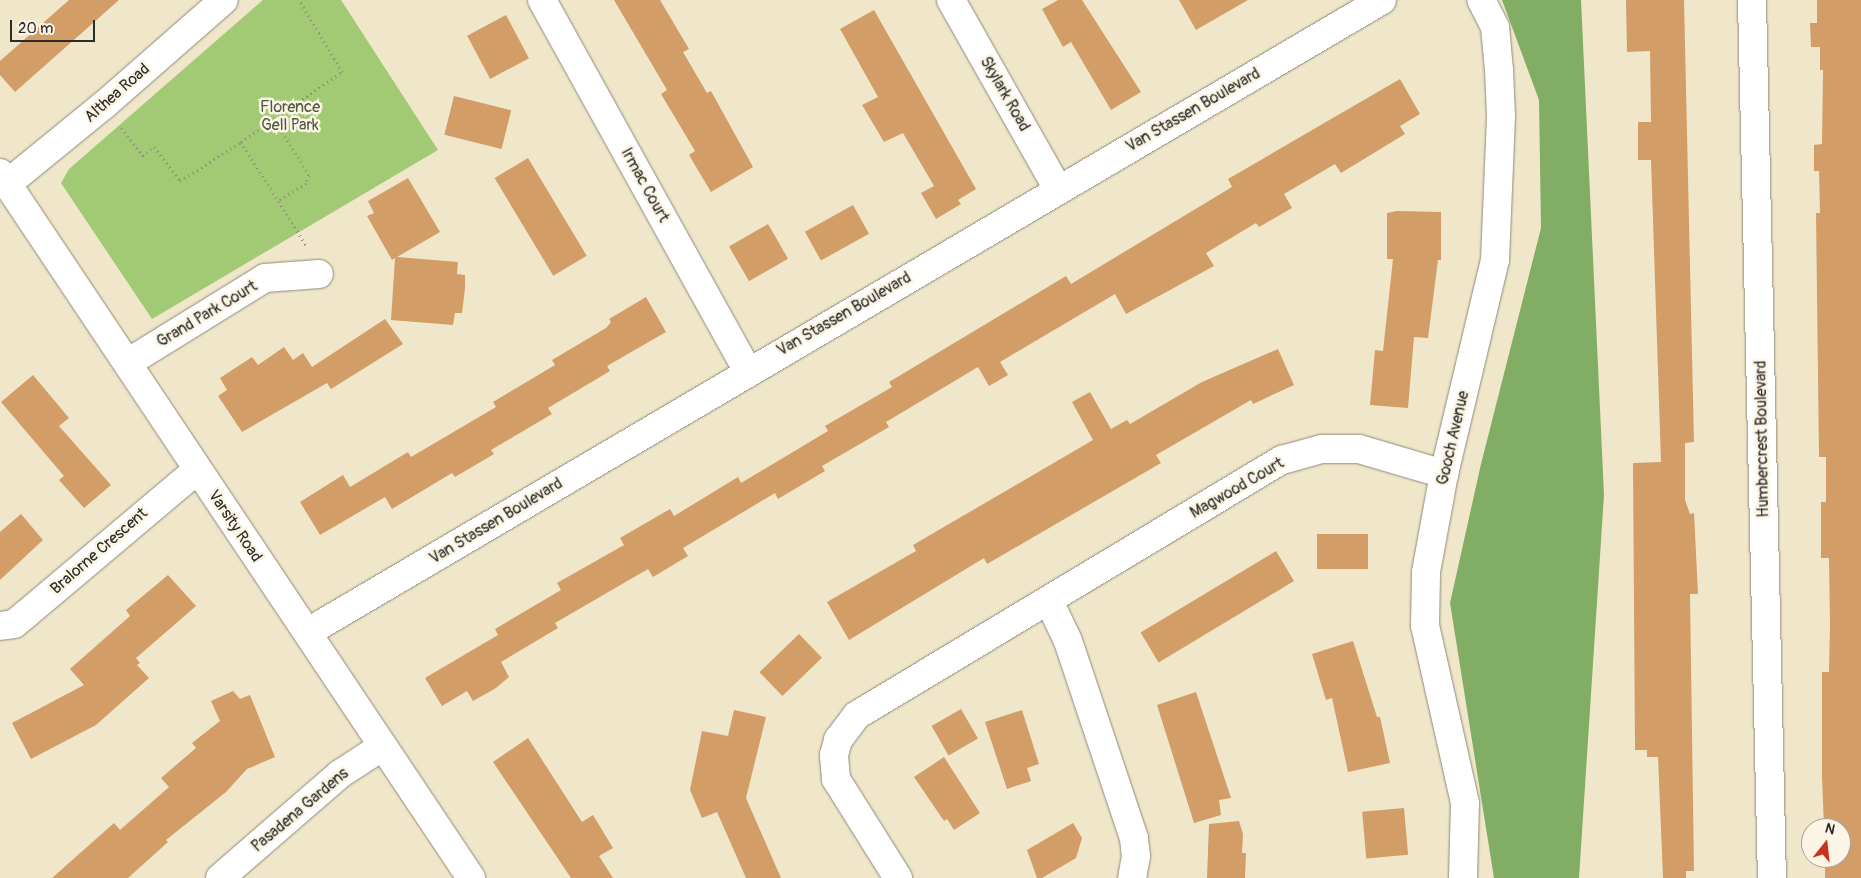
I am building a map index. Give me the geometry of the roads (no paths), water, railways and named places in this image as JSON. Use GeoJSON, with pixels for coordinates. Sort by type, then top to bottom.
{"type":"FeatureCollection","features":[{"type":"Feature","properties":{"kind":"street","name":"Althea Road"},"geometry":{"type":"LineString","coordinates":[[3,178],[104,105],[224,0]]}},
{"type":"Feature","properties":{"kind":"street","name":"Irmac Court"},"geometry":{"type":"LineString","coordinates":[[542,0],[748,371]]}},
{"type":"Feature","properties":{"kind":"street","name":"Skylark Road"},"geometry":{"type":"LineString","coordinates":[[951,0],[1058,188]]}},
{"type":"Feature","properties":{"kind":"street","name":"Van Stassen Boulevard"},"geometry":{"type":"LineString","coordinates":[[308,632],[1058,188],[1382,0]]}},
{"type":"Feature","properties":{"kind":"street","name":"Gooch Avenue"},"geometry":{"type":"LineString","coordinates":[[1463,878],[1465,803],[1425,626],[1426,572],[1444,474],[1495,260],[1502,116],[1500,70],[1494,27],[1481,0]]}},
{"type":"Feature","properties":{"kind":"street","name":"Humbercrest Boulevard"},"geometry":{"type":"LineString","coordinates":[[1752,0],[1772,878]]}},
{"type":"Feature","properties":{"kind":"street","name":"Varsity Road"},"geometry":{"type":"LineString","coordinates":[[3,178],[129,362],[197,470],[308,632],[471,878]]}},
{"type":"Feature","properties":{"kind":"street","name":"Grand Park Court"},"geometry":{"type":"LineString","coordinates":[[129,362],[265,278],[319,274]]}},
{"type":"Feature","properties":{"kind":"street","name":"Magwood Court"},"geometry":{"type":"LineString","coordinates":[[898,878],[839,786],[834,763],[838,740],[857,715],[1282,460],[1304,452],[1359,449],[1444,474]]}},
{"type":"Feature","properties":{"kind":"street","name":"Bralorne Crescent"},"geometry":{"type":"LineString","coordinates":[[0,626],[14,624],[197,470]]}},
{"type":"Feature","properties":{"kind":"street"},"geometry":{"type":"LineString","coordinates":[[1049,601],[1068,641],[1134,838],[1136,856],[1132,878]]}},
{"type":"Feature","properties":{"kind":"street","name":"Pasadena Gardens"},"geometry":{"type":"LineString","coordinates":[[220,878],[340,774],[383,746]]}},
{"type":"Feature","properties":{"kind":"park label","name":"Florence Gell Park"},"geometry":{"type":"Point","coordinates":[290,116]}}]}
